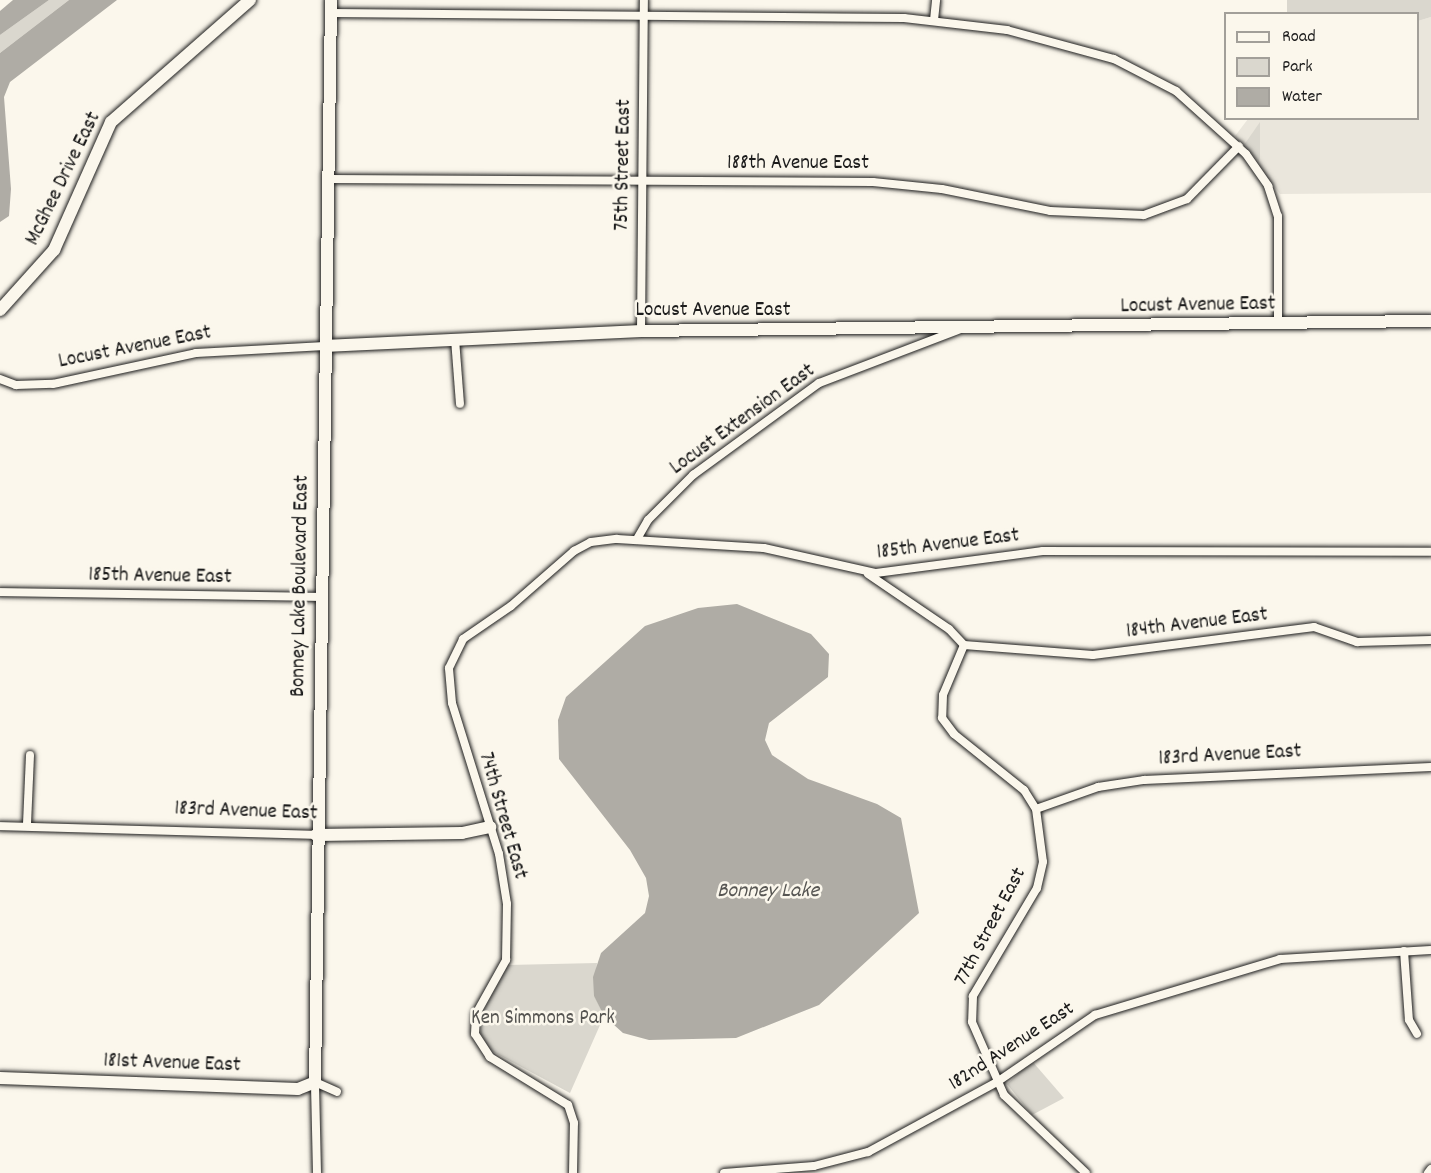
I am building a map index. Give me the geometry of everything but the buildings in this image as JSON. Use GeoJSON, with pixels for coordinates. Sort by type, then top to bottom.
{"type":"FeatureCollection","features":[{"type":"Feature","properties":{"kind":"street","name":"McGhee Drive East"},"geometry":{"type":"LineString","coordinates":[[0,310],[57,244],[111,122],[250,0]]}},
{"type":"Feature","properties":{"kind":"street","name":"Bonney Lake Boulevard East"},"geometry":{"type":"LineString","coordinates":[[317,1173],[316,834],[331,0]]}},
{"type":"Feature","properties":{"kind":"street","name":"75th Street East"},"geometry":{"type":"LineString","coordinates":[[641,331],[644,0]]}},
{"type":"Feature","properties":{"kind":"street"},"geometry":{"type":"LineString","coordinates":[[934,20],[936,0]]}},
{"type":"Feature","properties":{"kind":"street"},"geometry":{"type":"LineString","coordinates":[[331,13],[934,20],[1006,30],[1133,67],[1176,91],[1239,146],[1268,186],[1278,216],[1278,323]]}},
{"type":"Feature","properties":{"kind":"street","name":"188th Avenue East"},"geometry":{"type":"LineString","coordinates":[[327,179],[896,183],[1050,211],[1144,215],[1187,199],[1239,146]]}},
{"type":"Feature","properties":{"kind":"street","name":"Locust Avenue East"},"geometry":{"type":"LineString","coordinates":[[0,380],[39,386],[196,353],[641,331],[958,330],[1431,321]]}},
{"type":"Feature","properties":{"kind":"street","name":"Locust Extension East"},"geometry":{"type":"LineString","coordinates":[[637,539],[648,520],[693,475],[819,383],[958,330]]}},
{"type":"Feature","properties":{"kind":"street"},"geometry":{"type":"LineString","coordinates":[[455,339],[460,404]]}},
{"type":"Feature","properties":{"kind":"street","name":"185th Avenue East"},"geometry":{"type":"LineString","coordinates":[[470,635],[580,546],[637,539],[764,548],[866,573],[1033,552],[1431,552]]}},
{"type":"Feature","properties":{"kind":"street"},"geometry":{"type":"LineString","coordinates":[[866,573],[949,629],[964,645]]}},
{"type":"Feature","properties":{"kind":"street","name":"185th Avenue East"},"geometry":{"type":"LineString","coordinates":[[0,592],[320,597]]}},
{"type":"Feature","properties":{"kind":"street","name":"184th Avenue East"},"geometry":{"type":"LineString","coordinates":[[964,645],[1093,655],[1314,627],[1357,642],[1431,640]]}},
{"type":"Feature","properties":{"kind":"street","name":"74th Street East"},"geometry":{"type":"LineString","coordinates":[[470,635],[452,654],[450,684],[504,885],[507,950],[498,978],[476,1014],[475,1034],[490,1058],[568,1105],[573,1123],[573,1173]]}},
{"type":"Feature","properties":{"kind":"street","name":"77th Street East"},"geometry":{"type":"LineString","coordinates":[[964,645],[943,695],[944,723],[1016,782],[1036,809],[1042,847],[1041,878],[970,1004],[976,1035],[997,1083],[1014,1106],[1086,1173]]}},
{"type":"Feature","properties":{"kind":"street"},"geometry":{"type":"LineString","coordinates":[[27,824],[30,756]]}},
{"type":"Feature","properties":{"kind":"street","name":"183rd Avenue East"},"geometry":{"type":"LineString","coordinates":[[1036,809],[1098,787],[1144,780],[1431,767]]}},
{"type":"Feature","properties":{"kind":"street","name":"183rd Avenue East"},"geometry":{"type":"LineString","coordinates":[[0,826],[27,824],[316,834],[462,833],[490,827]]}},
{"type":"Feature","properties":{"kind":"street","name":"182nd Avenue East"},"geometry":{"type":"LineString","coordinates":[[724,1173],[814,1166],[868,1152],[997,1083],[1095,1015],[1280,959],[1431,950]]}},
{"type":"Feature","properties":{"kind":"street"},"geometry":{"type":"LineString","coordinates":[[1404,951],[1408,1020],[1417,1034]]}},
{"type":"Feature","properties":{"kind":"street","name":"181st Avenue East"},"geometry":{"type":"LineString","coordinates":[[0,1078],[298,1089],[315,1082]]}},
{"type":"Feature","properties":{"kind":"street"},"geometry":{"type":"LineString","coordinates":[[315,1082],[338,1092]]}},
{"type":"Feature","properties":{"kind":"shaded area"},"geometry":{"type":"Polygon","coordinates":[[[1431,17],[1431,193],[1280,194],[1235,136],[1247,120],[1419,120],[1419,21],[1431,17]]]}},
{"type":"Feature","properties":{"kind":"green space"},"geometry":{"type":"Polygon","coordinates":[[[49,0],[69,0],[0,53],[0,35],[49,0]]]}},
{"type":"Feature","properties":{"kind":"green space"},"geometry":{"type":"Polygon","coordinates":[[[1287,0],[1431,0],[1431,17],[1419,21],[1419,12],[1287,12],[1287,0]]]}},
{"type":"Feature","properties":{"kind":"green space"},"geometry":{"type":"Polygon","coordinates":[[[1260,122],[1260,157],[1259,162],[1244,145],[1260,122]]]}},
{"type":"Feature","properties":{"kind":"green space","name":"Ken Simmons Park"},"geometry":{"type":"Polygon","coordinates":[[[597,963],[594,995],[604,1016],[570,1093],[490,1050],[481,1034],[480,1017],[508,965],[597,963]]]}},
{"type":"Feature","properties":{"kind":"green space"},"geometry":{"type":"Polygon","coordinates":[[[1032,1061],[1064,1098],[1032,1115],[1007,1084],[1032,1061]]]}},
{"type":"Feature","properties":{"kind":"water"},"geometry":{"type":"Polygon","coordinates":[[[13,0],[49,0],[0,35],[0,11],[13,0]]]}},
{"type":"Feature","properties":{"kind":"water"},"geometry":{"type":"Polygon","coordinates":[[[69,0],[117,0],[10,82],[4,97],[11,189],[9,216],[0,222],[0,53],[69,0]]]}},
{"type":"Feature","properties":{"kind":"water","name":"Bonney Lake"},"geometry":{"type":"Polygon","coordinates":[[[737,604],[811,634],[829,654],[828,677],[769,723],[765,740],[772,755],[808,779],[877,804],[901,818],[919,913],[819,1005],[736,1038],[649,1040],[623,1033],[604,1016],[594,996],[593,977],[601,953],[645,913],[649,896],[646,878],[630,850],[559,759],[558,720],[566,697],[645,626],[698,608],[737,604]]]}}]}
